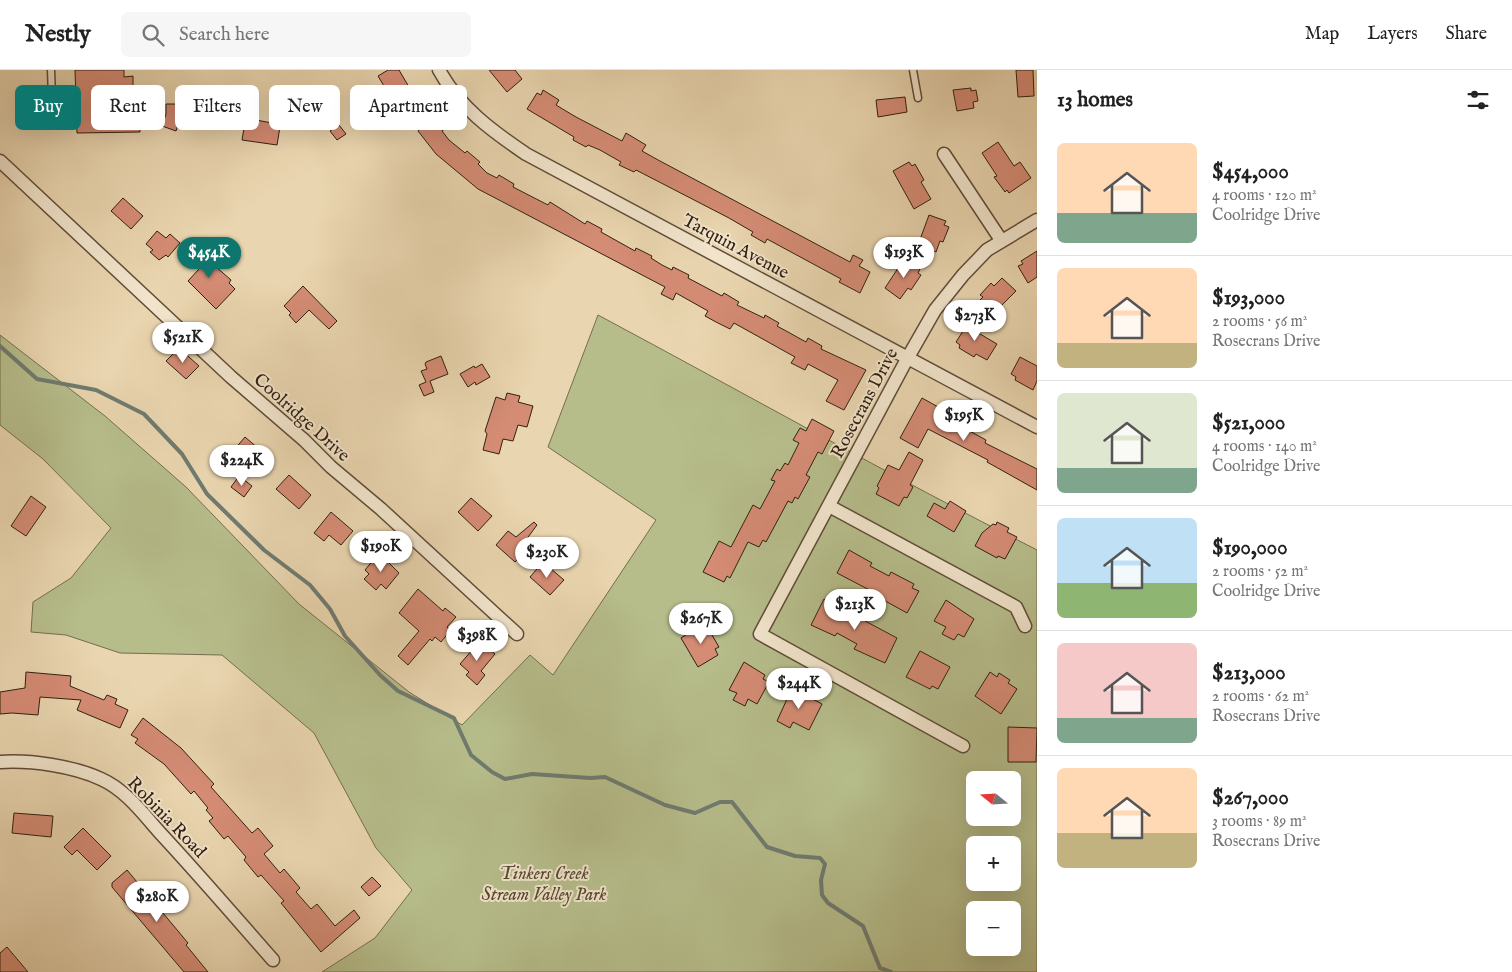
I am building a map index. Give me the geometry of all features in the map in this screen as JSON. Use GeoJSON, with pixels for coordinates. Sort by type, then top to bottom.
{"type":"FeatureCollection","features":[{"type":"Feature","properties":{"kind":"street","name":"Tarquin Avenue"},"geometry":{"type":"LineString","coordinates":[[439,70],[450,88],[470,111],[492,130],[526,154],[876,339],[907,358],[1037,427]]}},
{"type":"Feature","properties":{"kind":"street"},"geometry":{"type":"LineString","coordinates":[[944,154],[1001,240]]}},
{"type":"Feature","properties":{"kind":"street","name":"Coolridge Drive"},"geometry":{"type":"LineString","coordinates":[[0,160],[231,377],[304,440],[331,467],[381,509],[517,634]]}},
{"type":"Feature","properties":{"kind":"street","name":"Rosecrans Drive"},"geometry":{"type":"LineString","coordinates":[[963,746],[760,634],[907,358],[935,310],[977,260],[1001,240],[1037,220]]}},
{"type":"Feature","properties":{"kind":"street"},"geometry":{"type":"LineString","coordinates":[[829,506],[1016,607],[1025,626]]}},
{"type":"Feature","properties":{"kind":"street","name":"Robinia Road"},"geometry":{"type":"LineString","coordinates":[[0,762],[16,761],[44,764],[87,774],[112,785],[124,794],[171,844],[273,960]]}},
{"type":"Feature","properties":{"kind":"lane"},"geometry":{"type":"LineString","coordinates":[[51,70],[52,85]]}},
{"type":"Feature","properties":{"kind":"lane"},"geometry":{"type":"LineString","coordinates":[[913,70],[918,98]]}},
{"type":"Feature","properties":{"kind":"green space","name":"Tinkers Creek Stream Valley Park"},"geometry":{"type":"Polygon","coordinates":[[[598,315],[1037,550],[1037,972],[322,972],[375,938],[412,890],[376,848],[314,733],[222,655],[120,653],[66,635],[31,632],[33,602],[71,578],[111,528],[43,459],[0,425],[0,335],[105,416],[186,487],[299,604],[409,692],[462,725],[530,655],[553,675],[656,520],[548,447],[598,315]]]}},
{"type":"Feature","properties":{"kind":"building"},"geometry":{"type":"Polygon","coordinates":[[[75,70],[124,70],[124,77],[133,76],[133,85],[91,85],[91,130],[140,130],[140,132],[77,133],[77,130],[81,130],[81,85],[75,85],[75,70]]]}},
{"type":"Feature","properties":{"kind":"building"},"geometry":{"type":"Polygon","coordinates":[[[388,70],[399,70],[408,85],[383,85],[378,76],[388,70]]]}},
{"type":"Feature","properties":{"kind":"building"},"geometry":{"type":"Polygon","coordinates":[[[489,70],[515,70],[522,79],[507,92],[489,70]]]}},
{"type":"Feature","properties":{"kind":"building"},"geometry":{"type":"Polygon","coordinates":[[[1016,70],[1033,70],[1034,96],[1018,97],[1016,70]]]}},
{"type":"Feature","properties":{"kind":"building"},"geometry":{"type":"Polygon","coordinates":[[[971,88],[971,91],[976,90],[978,101],[973,102],[974,108],[957,111],[953,90],[971,88]]]}},
{"type":"Feature","properties":{"kind":"building"},"geometry":{"type":"Polygon","coordinates":[[[543,90],[559,100],[556,105],[576,117],[622,141],[626,133],[646,145],[642,151],[660,161],[850,262],[853,255],[863,260],[859,266],[870,272],[860,293],[839,282],[841,279],[767,239],[765,243],[751,235],[753,232],[729,218],[636,170],[634,172],[619,165],[621,162],[600,150],[588,145],[586,147],[573,140],[574,137],[527,109],[537,93],[541,95],[543,90]]]}},
{"type":"Feature","properties":{"kind":"building"},"geometry":{"type":"Polygon","coordinates":[[[905,97],[907,112],[878,117],[876,100],[905,97]]]}},
{"type":"Feature","properties":{"kind":"building"},"geometry":{"type":"Polygon","coordinates":[[[166,104],[175,104],[176,131],[165,127],[166,104]]]}},
{"type":"Feature","properties":{"kind":"building"},"geometry":{"type":"Polygon","coordinates":[[[259,121],[269,122],[269,130],[280,130],[277,145],[242,140],[244,130],[259,130],[259,121]]]}},
{"type":"Feature","properties":{"kind":"building"},"geometry":{"type":"Polygon","coordinates":[[[340,126],[346,134],[337,140],[330,131],[340,130],[340,126]]]}},
{"type":"Feature","properties":{"kind":"building"},"geometry":{"type":"Polygon","coordinates":[[[444,130],[442,131],[449,140],[480,162],[478,164],[487,173],[497,178],[499,175],[514,184],[513,187],[548,205],[550,202],[585,224],[587,221],[602,229],[601,232],[635,251],[636,248],[652,256],[651,258],[662,265],[672,270],[673,267],[689,275],[688,278],[722,296],[724,293],[739,302],[737,305],[764,318],[765,315],[779,323],[777,326],[806,342],[808,338],[822,346],[821,349],[866,370],[844,410],[826,401],[838,380],[808,364],[805,370],[791,363],[795,357],[734,323],[730,329],[705,316],[708,311],[676,293],[673,300],[661,294],[665,287],[478,189],[436,154],[418,131],[444,130]]]}},
{"type":"Feature","properties":{"kind":"building"},"geometry":{"type":"Polygon","coordinates":[[[998,142],[1014,166],[1020,162],[1031,178],[1009,193],[1007,190],[1005,192],[994,177],[997,176],[982,153],[998,142]]]}},
{"type":"Feature","properties":{"kind":"building"},"geometry":{"type":"Polygon","coordinates":[[[909,162],[912,166],[915,164],[924,180],[921,182],[931,199],[914,209],[893,171],[909,162]]]}},
{"type":"Feature","properties":{"kind":"building"},"geometry":{"type":"Polygon","coordinates":[[[123,198],[143,216],[131,229],[111,211],[123,198]]]}},
{"type":"Feature","properties":{"kind":"building"},"geometry":{"type":"Polygon","coordinates":[[[929,215],[946,221],[944,225],[949,227],[943,242],[940,241],[936,252],[918,245],[929,215]]]}},
{"type":"Feature","properties":{"kind":"building"},"geometry":{"type":"Polygon","coordinates":[[[157,231],[166,238],[170,234],[180,243],[168,257],[166,255],[159,260],[150,252],[153,250],[146,244],[157,231]]]}},
{"type":"Feature","properties":{"kind":"building"},"geometry":{"type":"Polygon","coordinates":[[[191,245],[231,280],[229,283],[235,289],[216,309],[188,281],[199,269],[183,255],[191,245]]]}},
{"type":"Feature","properties":{"kind":"building"},"geometry":{"type":"Polygon","coordinates":[[[1037,251],[1037,277],[1028,283],[1018,266],[1023,264],[1021,261],[1037,251]]]}},
{"type":"Feature","properties":{"kind":"building"},"geometry":{"type":"Polygon","coordinates":[[[904,259],[920,269],[918,273],[921,275],[911,290],[908,288],[900,299],[885,288],[904,259]]]}},
{"type":"Feature","properties":{"kind":"building"},"geometry":{"type":"Polygon","coordinates":[[[1002,278],[1016,291],[993,314],[979,301],[983,297],[980,295],[991,283],[994,286],[1002,278]]]}},
{"type":"Feature","properties":{"kind":"building"},"geometry":{"type":"Polygon","coordinates":[[[303,286],[337,321],[329,329],[309,310],[296,323],[289,315],[291,313],[284,306],[303,286]]]}},
{"type":"Feature","properties":{"kind":"building"},"geometry":{"type":"Polygon","coordinates":[[[970,320],[979,326],[975,331],[997,344],[987,360],[976,354],[974,357],[959,348],[960,345],[956,342],[970,320]]]}},
{"type":"Feature","properties":{"kind":"building"},"geometry":{"type":"Polygon","coordinates":[[[179,348],[199,366],[186,379],[166,361],[179,348]]]}},
{"type":"Feature","properties":{"kind":"building"},"geometry":{"type":"Polygon","coordinates":[[[441,356],[448,374],[430,381],[434,392],[424,396],[419,385],[426,382],[421,371],[427,369],[426,362],[441,356]]]}},
{"type":"Feature","properties":{"kind":"building"},"geometry":{"type":"Polygon","coordinates":[[[1020,357],[1037,366],[1037,381],[1033,390],[1015,380],[1016,377],[1011,374],[1020,357]]]}},
{"type":"Feature","properties":{"kind":"building"},"geometry":{"type":"Polygon","coordinates":[[[482,364],[490,377],[476,385],[475,382],[468,387],[460,374],[482,364]]]}},
{"type":"Feature","properties":{"kind":"building"},"geometry":{"type":"Polygon","coordinates":[[[507,393],[520,396],[518,402],[533,406],[527,427],[518,425],[513,441],[503,439],[499,454],[483,450],[487,434],[485,431],[496,397],[505,400],[507,393]]]}},
{"type":"Feature","properties":{"kind":"building"},"geometry":{"type":"Polygon","coordinates":[[[922,398],[940,408],[937,413],[986,440],[985,443],[1037,469],[1037,490],[987,462],[988,460],[928,429],[918,448],[900,438],[922,398]]]}},
{"type":"Feature","properties":{"kind":"building"},"geometry":{"type":"Polygon","coordinates":[[[812,419],[834,431],[822,454],[818,452],[806,475],[810,477],[798,499],[795,497],[792,503],[788,501],[766,542],[763,540],[759,547],[748,542],[730,578],[727,576],[724,582],[703,572],[719,541],[731,547],[753,505],[760,509],[775,481],[771,480],[777,469],[780,471],[785,463],[788,465],[799,443],[793,440],[800,428],[806,431],[812,419]]]}},
{"type":"Feature","properties":{"kind":"building"},"geometry":{"type":"Polygon","coordinates":[[[245,437],[267,456],[251,475],[228,457],[245,437]]]}},
{"type":"Feature","properties":{"kind":"building"},"geometry":{"type":"Polygon","coordinates":[[[909,452],[923,460],[910,485],[913,487],[907,498],[904,497],[899,506],[876,494],[879,488],[877,486],[888,465],[899,470],[909,452]]]}},
{"type":"Feature","properties":{"kind":"building"},"geometry":{"type":"Polygon","coordinates":[[[289,475],[311,495],[299,509],[276,489],[289,475]]]}},
{"type":"Feature","properties":{"kind":"building"},"geometry":{"type":"Polygon","coordinates":[[[239,476],[252,486],[244,497],[231,487],[239,476]]]}},
{"type":"Feature","properties":{"kind":"building"},"geometry":{"type":"Polygon","coordinates":[[[31,496],[46,507],[26,536],[11,526],[31,496]]]}},
{"type":"Feature","properties":{"kind":"building"},"geometry":{"type":"Polygon","coordinates":[[[471,498],[492,516],[478,531],[458,512],[471,498]]]}},
{"type":"Feature","properties":{"kind":"building"},"geometry":{"type":"Polygon","coordinates":[[[950,501],[966,511],[954,532],[927,516],[934,503],[945,509],[950,501]]]}},
{"type":"Feature","properties":{"kind":"building"},"geometry":{"type":"Polygon","coordinates":[[[331,512],[353,531],[341,545],[329,535],[324,541],[314,533],[331,512]]]}},
{"type":"Feature","properties":{"kind":"building"},"geometry":{"type":"Polygon","coordinates":[[[534,522],[537,525],[523,544],[528,548],[515,562],[496,545],[508,531],[516,537],[534,522]]]}},
{"type":"Feature","properties":{"kind":"building"},"geometry":{"type":"Polygon","coordinates":[[[997,522],[1009,528],[1007,532],[1017,537],[1005,559],[998,556],[997,558],[975,546],[982,533],[993,524],[996,525],[997,522]]]}},
{"type":"Feature","properties":{"kind":"building"},"geometry":{"type":"Polygon","coordinates":[[[849,550],[872,563],[870,566],[889,576],[891,572],[914,584],[912,588],[919,591],[907,613],[878,597],[879,595],[837,573],[849,550]]]}},
{"type":"Feature","properties":{"kind":"building"},"geometry":{"type":"Polygon","coordinates":[[[379,553],[399,573],[386,589],[381,584],[376,590],[364,579],[369,574],[365,570],[379,553]]]}},
{"type":"Feature","properties":{"kind":"building"},"geometry":{"type":"Polygon","coordinates":[[[543,562],[564,580],[550,595],[530,577],[543,562]]]}},
{"type":"Feature","properties":{"kind":"building"},"geometry":{"type":"Polygon","coordinates":[[[418,589],[443,611],[445,608],[456,617],[447,627],[451,630],[441,642],[435,637],[432,641],[430,639],[408,665],[398,656],[419,631],[399,613],[418,589]]]}},
{"type":"Feature","properties":{"kind":"building"},"geometry":{"type":"Polygon","coordinates":[[[824,599],[897,638],[885,663],[854,649],[857,644],[837,633],[835,636],[811,625],[824,599]]]}},
{"type":"Feature","properties":{"kind":"building"},"geometry":{"type":"Polygon","coordinates":[[[946,600],[974,619],[964,637],[958,634],[954,640],[942,634],[946,627],[934,621],[946,600]]]}},
{"type":"Feature","properties":{"kind":"building"},"geometry":{"type":"Polygon","coordinates":[[[705,623],[719,647],[715,649],[718,655],[698,667],[681,638],[705,623]]]}},
{"type":"Feature","properties":{"kind":"building"},"geometry":{"type":"Polygon","coordinates":[[[480,641],[495,654],[481,671],[485,675],[477,685],[466,675],[469,672],[460,664],[480,641]]]}},
{"type":"Feature","properties":{"kind":"building"},"geometry":{"type":"Polygon","coordinates":[[[920,651],[950,667],[938,689],[932,686],[930,689],[906,677],[920,651]]]}},
{"type":"Feature","properties":{"kind":"building"},"geometry":{"type":"Polygon","coordinates":[[[744,662],[765,675],[763,679],[769,682],[757,704],[748,699],[745,706],[733,700],[737,693],[729,690],[744,662]]]}},
{"type":"Feature","properties":{"kind":"building"},"geometry":{"type":"Polygon","coordinates":[[[26,672],[71,676],[70,686],[104,700],[107,695],[117,699],[115,704],[128,710],[120,728],[77,710],[81,700],[40,697],[38,715],[0,714],[0,692],[25,688],[26,672]]]}},
{"type":"Feature","properties":{"kind":"building"},"geometry":{"type":"Polygon","coordinates":[[[990,672],[997,677],[999,673],[1010,680],[1008,683],[1017,689],[1001,714],[975,696],[990,672]]]}},
{"type":"Feature","properties":{"kind":"building"},"geometry":{"type":"Polygon","coordinates":[[[792,688],[822,704],[809,730],[793,722],[790,728],[777,721],[792,688]]]}},
{"type":"Feature","properties":{"kind":"building"},"geometry":{"type":"Polygon","coordinates":[[[143,718],[181,748],[214,784],[211,787],[252,833],[258,828],[273,846],[264,854],[280,873],[284,869],[300,888],[296,892],[311,909],[317,904],[335,926],[354,910],[360,918],[321,952],[281,903],[284,901],[261,875],[258,877],[244,860],[246,857],[228,836],[224,839],[209,821],[213,818],[206,810],[208,808],[194,791],[191,794],[164,764],[135,743],[138,739],[131,735],[143,718]]]}},
{"type":"Feature","properties":{"kind":"building"},"geometry":{"type":"Polygon","coordinates":[[[1008,727],[1037,728],[1036,762],[1008,762],[1008,727]]]}},
{"type":"Feature","properties":{"kind":"building"},"geometry":{"type":"Polygon","coordinates":[[[14,813],[53,816],[51,837],[12,833],[14,813]]]}},
{"type":"Feature","properties":{"kind":"building"},"geometry":{"type":"Polygon","coordinates":[[[83,828],[111,856],[97,870],[77,850],[72,855],[64,847],[83,828]]]}},
{"type":"Feature","properties":{"kind":"building"},"geometry":{"type":"Polygon","coordinates":[[[127,870],[188,943],[186,945],[208,972],[184,972],[112,887],[112,883],[127,870]]]}},
{"type":"Feature","properties":{"kind":"building"},"geometry":{"type":"Polygon","coordinates":[[[372,877],[381,886],[369,896],[361,887],[372,877]]]}},
{"type":"Feature","properties":{"kind":"building"},"geometry":{"type":"Polygon","coordinates":[[[7,947],[28,972],[0,972],[0,953],[7,947]]]}},
{"type":"Feature","properties":{"kind":"waterway"},"geometry":{"type":"LineString","coordinates":[[0,346],[37,379],[96,390],[144,414],[182,454],[207,494],[264,550],[310,585],[330,609],[345,636],[380,675],[398,691],[454,718],[471,755],[492,772],[505,779],[532,774],[590,778],[605,777],[665,805],[695,813],[720,802],[732,802],[767,847],[795,856],[820,858],[825,864],[821,880],[822,895],[828,903],[863,926],[880,968],[891,972]]}}]}
